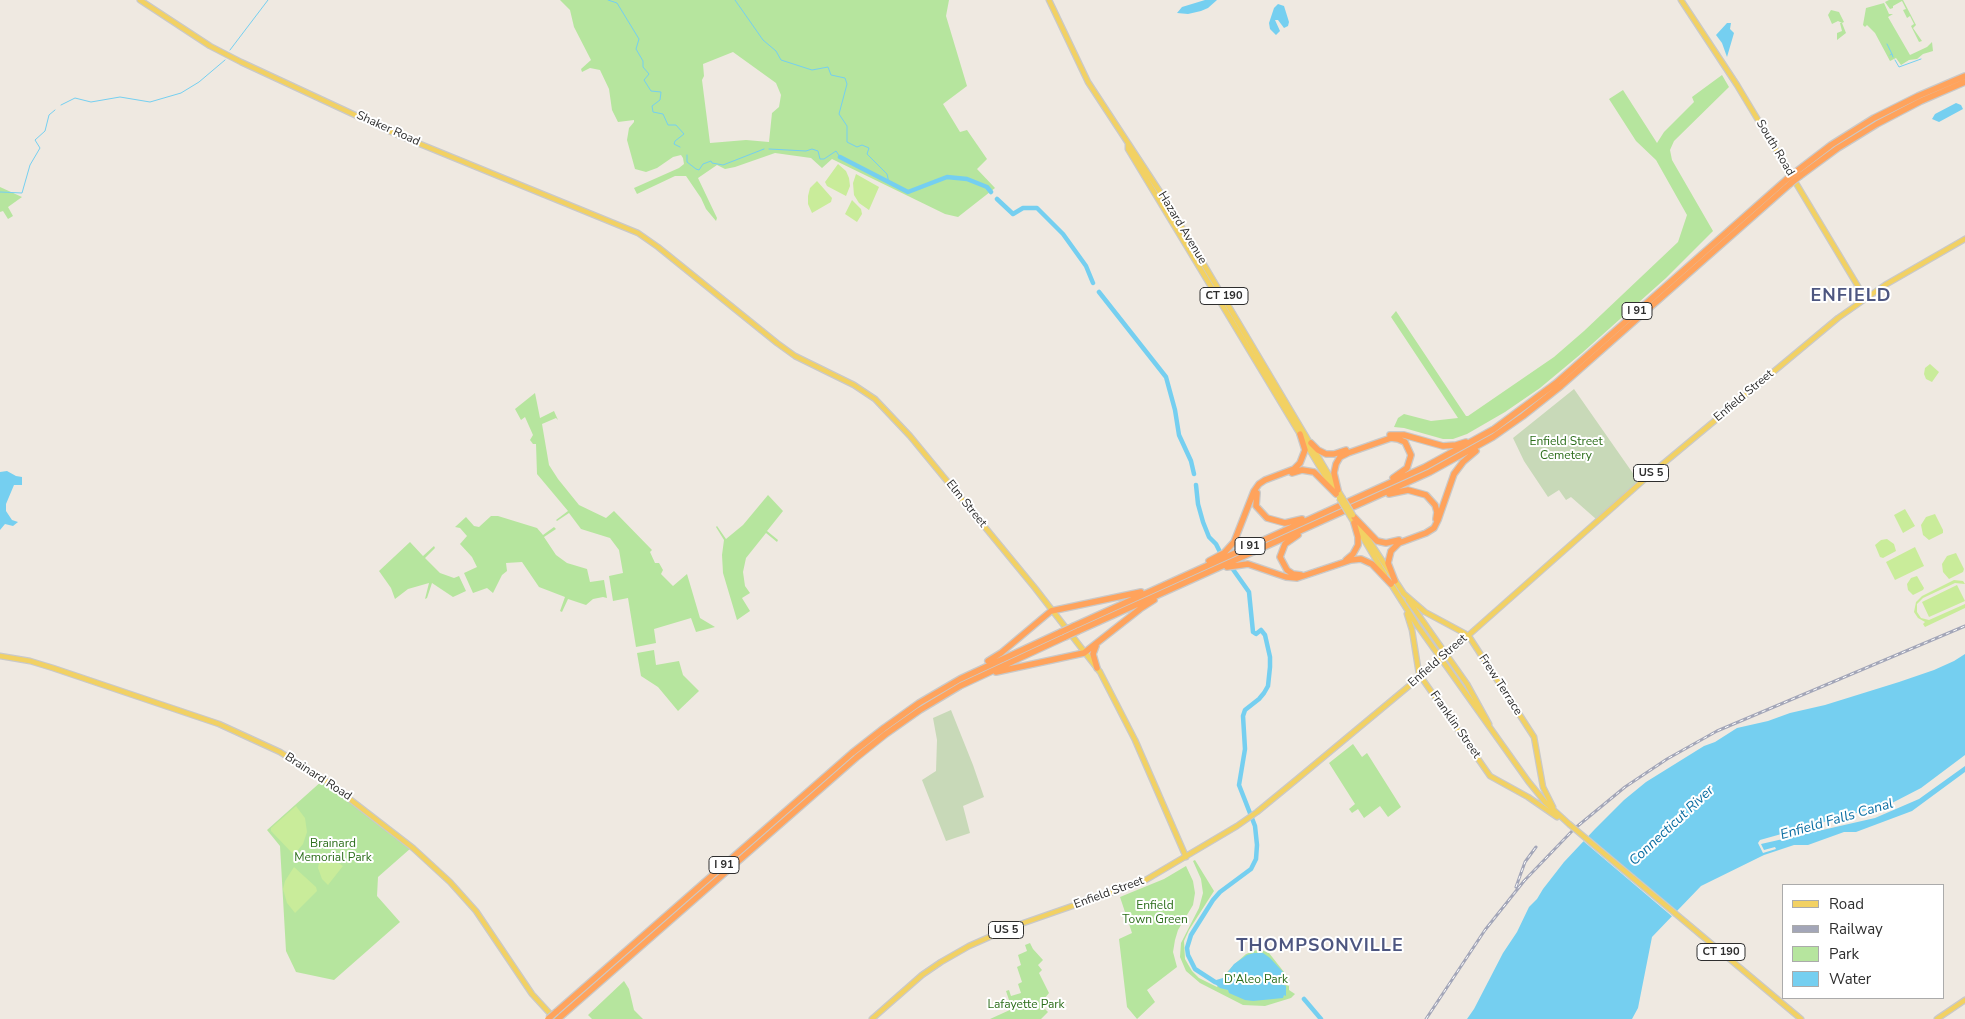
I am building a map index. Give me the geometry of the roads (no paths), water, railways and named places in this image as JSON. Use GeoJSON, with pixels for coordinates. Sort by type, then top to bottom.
{"type":"FeatureCollection","features":[{"type":"Feature","properties":{"kind":"highway","name":"I 91"},"geometry":{"type":"LineString","coordinates":[[1076,629],[1154,590],[1431,464],[1482,436],[1556,383],[1788,181],[1838,141],[1874,118],[1928,91],[1965,76]]}},
{"type":"Feature","properties":{"kind":"highway","name":"I 91"},"geometry":{"type":"LineString","coordinates":[[1798,173],[1883,120],[1965,82]]}},
{"type":"Feature","properties":{"kind":"highway","name":"I 91"},"geometry":{"type":"LineString","coordinates":[[557,1017],[858,748],[912,708],[966,676],[1175,587],[1442,466],[1504,429],[1567,382],[1788,181]]}},
{"type":"Feature","properties":{"kind":"highway"},"geometry":{"type":"LineString","coordinates":[[1393,583],[1388,563],[1390,551],[1399,543],[1434,528],[1450,481],[1458,468],[1467,457],[1498,436],[1504,429]]}},
{"type":"Feature","properties":{"kind":"highway"},"geometry":{"type":"LineString","coordinates":[[1178,579],[1184,573],[1222,554],[1232,544],[1257,486],[1264,480],[1294,469],[1301,462],[1305,450],[1300,434]]}},
{"type":"Feature","properties":{"kind":"highway"},"geometry":{"type":"LineString","coordinates":[[1311,443],[1321,452],[1332,454],[1393,434],[1404,435],[1436,445],[1448,446],[1482,436]]}},
{"type":"Feature","properties":{"kind":"highway"},"geometry":{"type":"LineString","coordinates":[[1339,495],[1334,471],[1337,462],[1342,456],[1387,439],[1395,438],[1404,441],[1410,448],[1412,455],[1407,468],[1359,497]]}},
{"type":"Feature","properties":{"kind":"highway"},"geometry":{"type":"LineString","coordinates":[[1323,513],[1292,522],[1274,521],[1259,510],[1256,504],[1256,494],[1265,483],[1304,470],[1317,474],[1339,495]]}},
{"type":"Feature","properties":{"kind":"highway"},"geometry":{"type":"LineString","coordinates":[[1353,517],[1374,539],[1386,543],[1425,531],[1435,522],[1437,512],[1435,505],[1428,497],[1422,494],[1404,490],[1377,496]]}},
{"type":"Feature","properties":{"kind":"highway"},"geometry":{"type":"LineString","coordinates":[[1330,517],[1292,538],[1285,544],[1281,553],[1281,559],[1289,572],[1297,575],[1307,574],[1350,557],[1356,550],[1358,543],[1353,517]]}},
{"type":"Feature","properties":{"kind":"highway"},"geometry":{"type":"LineString","coordinates":[[1211,571],[1238,564],[1248,564],[1284,576],[1297,578],[1351,560],[1361,559],[1372,564],[1393,583]]}},
{"type":"Feature","properties":{"kind":"highway"},"geometry":{"type":"LineString","coordinates":[[982,675],[1086,653],[1140,609],[1175,587]]}},
{"type":"Feature","properties":{"kind":"highway"},"geometry":{"type":"LineString","coordinates":[[966,676],[1001,653],[1052,610],[1154,590]]}},
{"type":"Feature","properties":{"kind":"highway","name":"I 91"},"geometry":{"type":"LineString","coordinates":[[548,1019],[557,1017],[860,754],[920,710],[982,675],[1063,634]]}},
{"type":"Feature","properties":{"kind":"highway"},"geometry":{"type":"LineString","coordinates":[[1097,645],[1093,654],[1098,668]]}},
{"type":"Feature","properties":{"kind":"main road","name":"Shaker Road"},"geometry":{"type":"LineString","coordinates":[[140,0],[210,46],[241,62],[398,135],[620,224],[647,238]]}},
{"type":"Feature","properties":{"kind":"main road","name":"Hazard Avenue"},"geometry":{"type":"LineString","coordinates":[[1049,0],[1086,78],[1151,176],[1300,434]]}},
{"type":"Feature","properties":{"kind":"main road","name":"South Road"},"geometry":{"type":"LineString","coordinates":[[1681,0],[1737,85],[1865,298]]}},
{"type":"Feature","properties":{"kind":"main road","name":"Hazard Avenue"},"geometry":{"type":"LineString","coordinates":[[1128,144],[1128,149],[1219,293]]}},
{"type":"Feature","properties":{"kind":"main road"},"geometry":{"type":"LineString","coordinates":[[1142,171],[1151,176]]}},
{"type":"Feature","properties":{"kind":"main road","name":"Elm Street"},"geometry":{"type":"LineString","coordinates":[[647,238],[776,342],[796,356],[860,388],[883,406],[910,436],[1098,668],[1135,740],[1186,857]]}},
{"type":"Feature","properties":{"kind":"main road","name":"Enfield Street"},"geometry":{"type":"LineString","coordinates":[[872,1019],[920,977],[940,962],[969,946],[1012,927],[1133,886],[1186,857],[1249,818],[1421,677],[1646,478],[1803,347],[1865,298],[1965,238]]}},
{"type":"Feature","properties":{"kind":"main road","name":"Hazard Avenue"},"geometry":{"type":"LineString","coordinates":[[1255,354],[1311,443]]}},
{"type":"Feature","properties":{"kind":"main road","name":"CT 190"},"geometry":{"type":"LineString","coordinates":[[1300,434],[1393,583],[1403,604],[1535,790],[1556,813],[1801,1019]]}},
{"type":"Feature","properties":{"kind":"main road","name":"CT 190"},"geometry":{"type":"LineString","coordinates":[[1311,443],[1339,495]]}},
{"type":"Feature","properties":{"kind":"main road","name":"CT 190"},"geometry":{"type":"LineString","coordinates":[[1393,583],[1403,593],[1467,684],[1494,734]]}},
{"type":"Feature","properties":{"kind":"main road"},"geometry":{"type":"LineString","coordinates":[[1403,593],[1425,612],[1468,636]]}},
{"type":"Feature","properties":{"kind":"main road"},"geometry":{"type":"LineString","coordinates":[[1403,604],[1410,621],[1418,672],[1421,677]]}},
{"type":"Feature","properties":{"kind":"main road","name":"Frew Terrace"},"geometry":{"type":"LineString","coordinates":[[1468,636],[1535,740],[1544,790],[1556,813]]}},
{"type":"Feature","properties":{"kind":"main road","name":"Brainard Road"},"geometry":{"type":"LineString","coordinates":[[0,656],[21,659],[53,668],[219,724],[280,752],[329,783],[413,848],[450,882],[476,911],[532,994],[557,1017]]}},
{"type":"Feature","properties":{"kind":"main road","name":"Franklin Street"},"geometry":{"type":"LineString","coordinates":[[1421,677],[1493,779],[1524,794],[1568,823]]}},
{"type":"Feature","properties":{"kind":"main road"},"geometry":{"type":"LineString","coordinates":[[1937,1019],[1965,1000]]}},
{"type":"Feature","properties":{"kind":"water"},"geometry":{"type":"Polygon","coordinates":[[[1205,0],[1217,0],[1201,11],[1188,14],[1177,13],[1182,7],[1205,0]]]}},
{"type":"Feature","properties":{"kind":"water"},"geometry":{"type":"Polygon","coordinates":[[[1278,4],[1284,6],[1289,22],[1288,26],[1284,28],[1278,20],[1275,20],[1280,31],[1276,35],[1270,29],[1269,23],[1274,8],[1278,4]]]}},
{"type":"Feature","properties":{"kind":"water"},"geometry":{"type":"Polygon","coordinates":[[[1727,23],[1731,23],[1730,29],[1734,33],[1727,57],[1722,43],[1716,35],[1727,23]]]}},
{"type":"Feature","properties":{"kind":"water"},"geometry":{"type":"Polygon","coordinates":[[[1956,103],[1961,105],[1963,109],[1939,122],[1932,119],[1935,114],[1956,103]]]}},
{"type":"Feature","properties":{"kind":"water"},"geometry":{"type":"Polygon","coordinates":[[[7,471],[22,477],[22,485],[14,485],[6,504],[6,511],[12,520],[18,522],[13,526],[5,524],[0,530],[0,472],[7,471]]]}},
{"type":"Feature","properties":{"kind":"water","name":"Connecticut River"},"geometry":{"type":"Polygon","coordinates":[[[1965,654],[1965,755],[1921,788],[1892,803],[1760,840],[1758,843],[1763,853],[1776,849],[1775,847],[1764,850],[1761,844],[1875,818],[1919,799],[1965,766],[1965,772],[1912,811],[1856,832],[1844,832],[1808,845],[1794,845],[1764,855],[1701,886],[1652,937],[1638,1008],[1632,1019],[1467,1019],[1503,953],[1517,932],[1529,907],[1564,862],[1624,800],[1646,782],[1737,728],[1825,705],[1899,682],[1934,670],[1965,654]]]}},
{"type":"Feature","properties":{"kind":"water","name":"D'Aleo Park"},"geometry":{"type":"Polygon","coordinates":[[[1263,953],[1283,972],[1281,984],[1286,986],[1286,996],[1284,995],[1283,998],[1253,1001],[1245,1000],[1215,984],[1216,980],[1223,978],[1234,964],[1247,955],[1263,953]]]}},
{"type":"Feature","properties":{"kind":"waterway"},"geometry":{"type":"LineString","coordinates":[[230,50],[268,0]]}},
{"type":"Feature","properties":{"kind":"waterway"},"geometry":{"type":"LineString","coordinates":[[608,0],[617,3],[639,39],[636,49],[643,61],[643,67],[649,74],[644,80],[651,91],[661,92],[660,100],[652,106],[653,112],[663,114],[668,125],[676,125],[684,134],[674,144],[680,147]]}},
{"type":"Feature","properties":{"kind":"waterway"},"geometry":{"type":"LineString","coordinates":[[735,0],[763,40],[776,51],[781,60],[812,70],[828,67],[831,75],[845,78],[847,84],[839,114],[847,126],[847,142],[857,147],[862,145],[869,148],[867,154],[887,174],[889,183]]}},
{"type":"Feature","properties":{"kind":"waterway"},"geometry":{"type":"LineString","coordinates":[[1887,44],[1892,54]]}},
{"type":"Feature","properties":{"kind":"waterway"},"geometry":{"type":"LineString","coordinates":[[1890,55],[1892,54],[1893,57]]}},
{"type":"Feature","properties":{"kind":"waterway"},"geometry":{"type":"LineString","coordinates":[[1895,60],[1899,67],[1921,59]]}},
{"type":"Feature","properties":{"kind":"waterway"},"geometry":{"type":"LineString","coordinates":[[61,105],[75,98],[91,102],[120,97],[150,102],[181,93],[199,82],[225,60]]}},
{"type":"Feature","properties":{"kind":"waterway"},"geometry":{"type":"LineString","coordinates":[[0,192],[22,193],[30,165],[40,148],[35,140],[45,131],[49,115],[55,110]]}},
{"type":"Feature","properties":{"kind":"waterway"},"geometry":{"type":"LineString","coordinates":[[687,155],[687,162],[699,170],[703,164],[711,161],[712,163],[723,165],[764,149]]}},
{"type":"Feature","properties":{"kind":"waterway"},"geometry":{"type":"LineString","coordinates":[[769,149],[806,151],[812,149],[818,151],[820,159],[824,159],[836,151],[840,157]]}},
{"type":"Feature","properties":{"kind":"waterway"},"geometry":{"type":"LineString","coordinates":[[840,157],[908,192],[947,177],[967,179],[987,187],[991,192]]}},
{"type":"Feature","properties":{"kind":"waterway"},"geometry":{"type":"LineString","coordinates":[[997,199],[1013,214],[1023,208],[1037,208],[1063,234],[1086,266],[1093,283]]}},
{"type":"Feature","properties":{"kind":"waterway"},"geometry":{"type":"LineString","coordinates":[[1099,292],[1166,377],[1175,410],[1179,435],[1191,461],[1194,474]]}},
{"type":"Feature","properties":{"kind":"waterway"},"geometry":{"type":"LineString","coordinates":[[1196,485],[1198,504],[1203,522],[1209,537],[1216,544],[1220,552]]}},
{"type":"Feature","properties":{"kind":"waterway"},"geometry":{"type":"LineString","coordinates":[[1220,983],[1215,982],[1195,969],[1188,955],[1187,948],[1191,935],[1213,900],[1220,892],[1251,869],[1256,859],[1255,826],[1239,785],[1245,749],[1243,716],[1245,710],[1259,699],[1268,686],[1270,667],[1270,657],[1265,635],[1261,630],[1256,634],[1253,632],[1249,592],[1232,568]]}},
{"type":"Feature","properties":{"kind":"waterway"},"geometry":{"type":"LineString","coordinates":[[1304,999],[1321,1019]]}},
{"type":"Feature","properties":{"kind":"railway"},"geometry":{"type":"LineString","coordinates":[[1426,1019],[1485,930],[1524,881],[1574,829],[1625,787],[1667,759],[1717,731],[1965,626]]}},
{"type":"Feature","properties":{"kind":"railway"},"geometry":{"type":"LineString","coordinates":[[1516,887],[1525,862],[1536,847]]}},
{"type":"Feature","properties":{"kind":"district","name":"ENFIELD"},"geometry":{"type":"Point","coordinates":[1851,297]}},
{"type":"Feature","properties":{"kind":"district","name":"THOMPSONVILLE"},"geometry":{"type":"Point","coordinates":[1320,947]}},
{"type":"Feature","properties":{"kind":"park label","name":"Enfield Street Cemetery"},"geometry":{"type":"Point","coordinates":[1566,449]}},
{"type":"Feature","properties":{"kind":"park label","name":"Brainard Memorial Park"},"geometry":{"type":"Point","coordinates":[333,851]}},
{"type":"Feature","properties":{"kind":"park label","name":"Enfield Town Green"},"geometry":{"type":"Point","coordinates":[1155,913]}},
{"type":"Feature","properties":{"kind":"park label","name":"Lafayette Park"},"geometry":{"type":"Point","coordinates":[1026,1005]}},
{"type":"Feature","properties":{"kind":"water label","name":"Enfield Falls Canal"},"geometry":{"type":"Point","coordinates":[1837,820]}}]}
